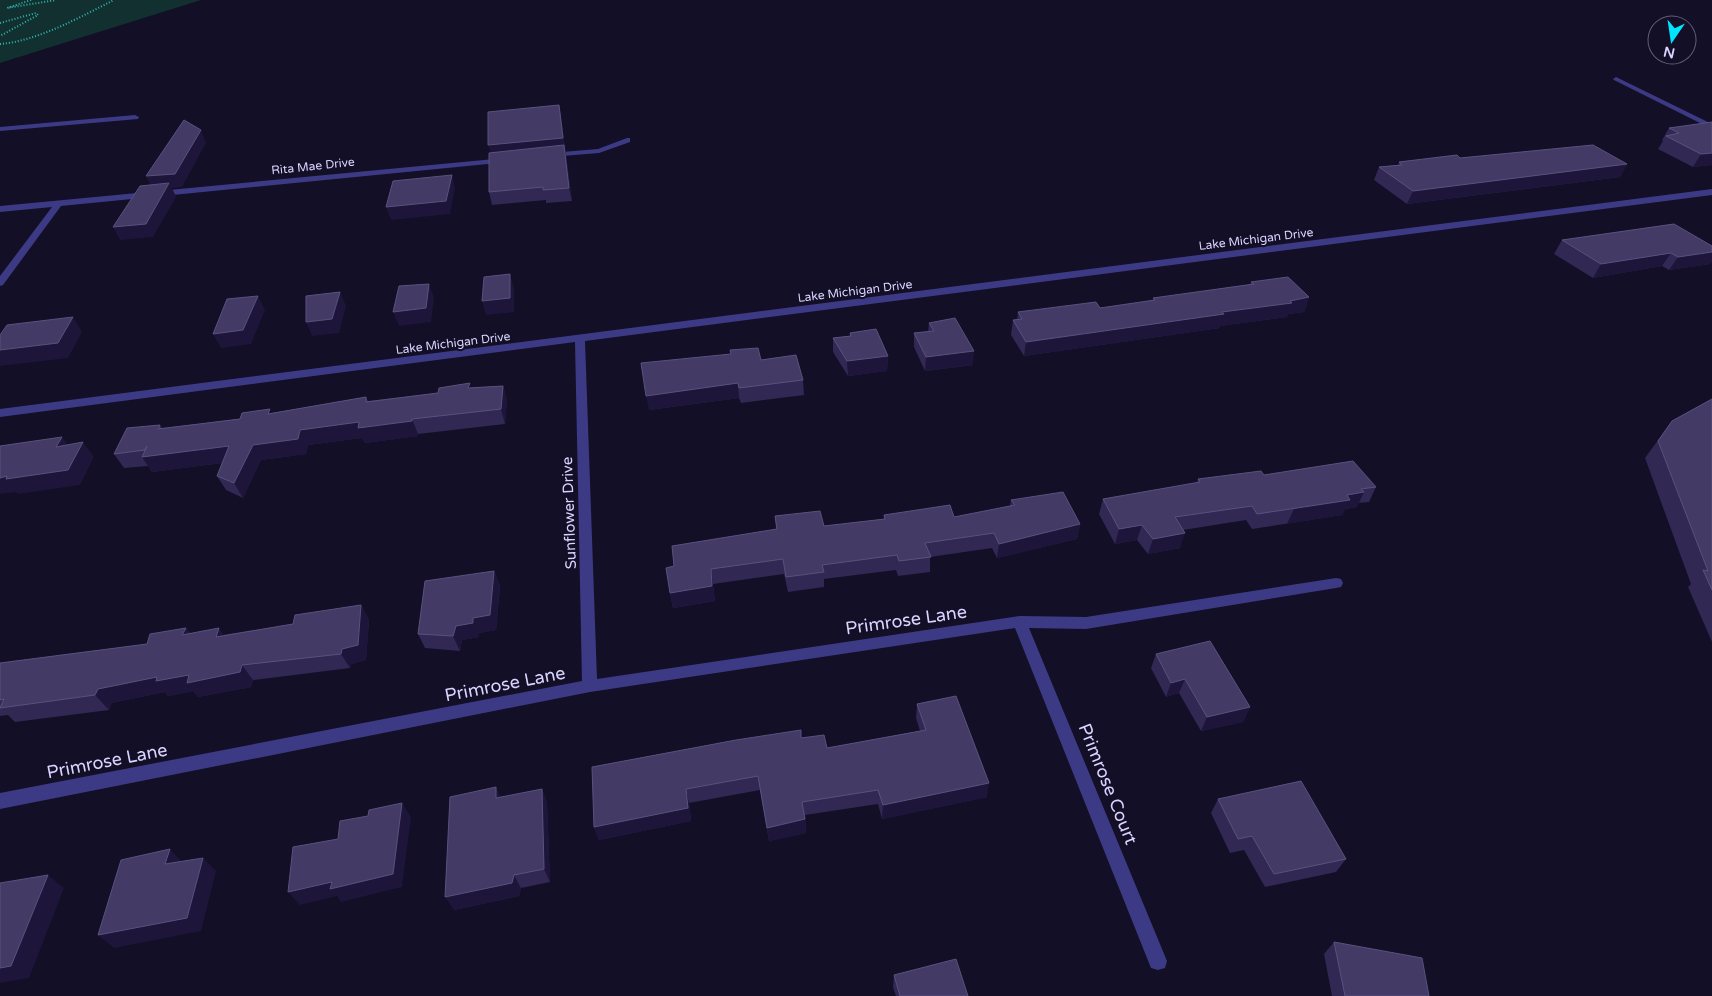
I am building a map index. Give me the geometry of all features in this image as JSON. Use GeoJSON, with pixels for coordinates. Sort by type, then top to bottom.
{"type":"FeatureCollection","features":[{"type":"Feature","properties":{"kind":"street"},"geometry":{"type":"LineString","coordinates":[[1616,79],[1712,127]]}},
{"type":"Feature","properties":{"kind":"street"},"geometry":{"type":"LineString","coordinates":[[0,129],[135,117]]}},
{"type":"Feature","properties":{"kind":"street"},"geometry":{"type":"LineString","coordinates":[[540,156],[599,151],[627,140]]}},
{"type":"Feature","properties":{"kind":"street","name":"Rita Mae Drive"},"geometry":{"type":"LineString","coordinates":[[0,209],[511,159]]}},
{"type":"Feature","properties":{"kind":"street","name":"Lake Michigan Drive"},"geometry":{"type":"LineString","coordinates":[[0,413],[580,340],[1712,192]]}},
{"type":"Feature","properties":{"kind":"street"},"geometry":{"type":"LineString","coordinates":[[0,283],[59,203]]}},
{"type":"Feature","properties":{"kind":"street","name":"Sunflower Drive"},"geometry":{"type":"LineString","coordinates":[[580,340],[590,686]]}},
{"type":"Feature","properties":{"kind":"street","name":"Primrose Lane"},"geometry":{"type":"LineString","coordinates":[[0,800],[590,686],[1020,622],[1086,623],[1336,583]]}},
{"type":"Feature","properties":{"kind":"street","name":"Primrose Court"},"geometry":{"type":"LineString","coordinates":[[1020,622],[1158,961]]}},
{"type":"Feature","properties":{"kind":"path"},"geometry":{"type":"LineString","coordinates":[[31,0],[7,8],[56,0]]}},
{"type":"Feature","properties":{"kind":"path"},"geometry":{"type":"LineString","coordinates":[[0,44],[11,43],[63,25],[114,0]]}},
{"type":"Feature","properties":{"kind":"path"},"geometry":{"type":"LineString","coordinates":[[0,23],[26,15],[36,13],[38,15],[29,22],[10,29],[0,36]]}},
{"type":"Feature","properties":{"kind":"green space"},"geometry":{"type":"Polygon","coordinates":[[[0,0],[201,0],[0,63],[0,0]]]}},
{"type":"Feature","properties":{"kind":"building"},"geometry":{"type":"Polygon","coordinates":[[[559,105],[563,138],[488,145],[488,112],[559,105]]]}},
{"type":"Feature","properties":{"kind":"building"},"geometry":{"type":"Polygon","coordinates":[[[184,120],[201,130],[175,174],[146,176],[184,120]]]}},
{"type":"Feature","properties":{"kind":"building"},"geometry":{"type":"Polygon","coordinates":[[[1712,122],[1712,153],[1701,154],[1666,136],[1679,133],[1669,128],[1712,122]]]}},
{"type":"Feature","properties":{"kind":"building"},"geometry":{"type":"Polygon","coordinates":[[[564,145],[569,188],[543,190],[543,187],[489,192],[489,153],[564,145]]]}},
{"type":"Feature","properties":{"kind":"building"},"geometry":{"type":"Polygon","coordinates":[[[1593,145],[1627,164],[1413,191],[1379,167],[1402,165],[1399,162],[1457,155],[1460,158],[1593,145]]]}},
{"type":"Feature","properties":{"kind":"building"},"geometry":{"type":"Polygon","coordinates":[[[452,175],[446,201],[386,207],[393,181],[452,175]]]}},
{"type":"Feature","properties":{"kind":"building"},"geometry":{"type":"Polygon","coordinates":[[[169,183],[146,224],[113,227],[140,186],[169,183]]]}},
{"type":"Feature","properties":{"kind":"building"},"geometry":{"type":"Polygon","coordinates":[[[1674,224],[1712,246],[1712,252],[1678,257],[1671,253],[1601,264],[1562,240],[1674,224]]]}},
{"type":"Feature","properties":{"kind":"building"},"geometry":{"type":"Polygon","coordinates":[[[510,274],[510,298],[482,301],[484,277],[510,274]]]}},
{"type":"Feature","properties":{"kind":"building"},"geometry":{"type":"Polygon","coordinates":[[[1288,277],[1309,297],[1290,301],[1292,303],[1222,312],[1224,314],[1026,342],[1013,320],[1022,319],[1018,312],[1096,302],[1100,308],[1288,277]]]}},
{"type":"Feature","properties":{"kind":"building"},"geometry":{"type":"Polygon","coordinates":[[[429,284],[426,308],[393,312],[399,286],[429,284]]]}},
{"type":"Feature","properties":{"kind":"building"},"geometry":{"type":"Polygon","coordinates":[[[340,292],[332,319],[306,322],[306,296],[340,292]]]}},
{"type":"Feature","properties":{"kind":"building"},"geometry":{"type":"Polygon","coordinates":[[[258,296],[243,330],[213,334],[227,299],[258,296]]]}},
{"type":"Feature","properties":{"kind":"building"},"geometry":{"type":"Polygon","coordinates":[[[73,317],[58,343],[0,350],[0,335],[7,325],[73,317]]]}},
{"type":"Feature","properties":{"kind":"building"},"geometry":{"type":"Polygon","coordinates":[[[955,318],[974,351],[926,357],[914,333],[934,331],[929,323],[955,318]]]}},
{"type":"Feature","properties":{"kind":"building"},"geometry":{"type":"Polygon","coordinates":[[[876,329],[888,356],[847,361],[833,338],[851,336],[850,333],[876,329]]]}},
{"type":"Feature","properties":{"kind":"building"},"geometry":{"type":"Polygon","coordinates":[[[758,348],[761,360],[796,355],[803,380],[739,388],[738,383],[646,396],[641,363],[731,354],[730,350],[758,348]]]}},
{"type":"Feature","properties":{"kind":"building"},"geometry":{"type":"Polygon","coordinates":[[[470,383],[468,388],[503,386],[501,409],[412,419],[412,421],[358,428],[359,422],[300,430],[298,439],[253,445],[234,483],[217,476],[229,446],[142,457],[147,446],[145,450],[114,454],[127,428],[160,425],[158,429],[240,419],[242,413],[270,409],[268,414],[366,397],[366,402],[438,393],[439,388],[470,383]]]}},
{"type":"Feature","properties":{"kind":"building"},"geometry":{"type":"Polygon","coordinates":[[[1712,399],[1712,590],[1703,570],[1708,571],[1658,441],[1672,421],[1712,399]]]}},
{"type":"Feature","properties":{"kind":"building"},"geometry":{"type":"Polygon","coordinates":[[[62,437],[56,447],[83,442],[68,470],[6,479],[7,476],[0,478],[0,446],[62,437]]]}},
{"type":"Feature","properties":{"kind":"building"},"geometry":{"type":"Polygon","coordinates":[[[1353,461],[1376,487],[1361,489],[1364,492],[1347,495],[1350,500],[1257,514],[1252,506],[1175,517],[1185,533],[1153,539],[1142,525],[1119,529],[1103,499],[1200,482],[1198,479],[1261,471],[1264,475],[1353,461]]]}},
{"type":"Feature","properties":{"kind":"building"},"geometry":{"type":"Polygon","coordinates":[[[1063,492],[1080,524],[999,544],[994,533],[925,543],[931,557],[899,561],[897,555],[822,565],[824,572],[786,577],[783,559],[711,569],[712,586],[670,593],[666,568],[674,566],[672,546],[777,529],[775,516],[820,511],[824,526],[885,519],[884,515],[950,505],[954,517],[1015,505],[1011,500],[1063,492]]]}},
{"type":"Feature","properties":{"kind":"building"},"geometry":{"type":"Polygon","coordinates":[[[494,571],[490,615],[473,618],[473,623],[456,626],[453,636],[418,634],[425,581],[494,571]]]}},
{"type":"Feature","properties":{"kind":"building"},"geometry":{"type":"Polygon","coordinates":[[[361,605],[358,645],[342,649],[341,654],[242,665],[240,672],[187,683],[189,675],[156,681],[157,677],[98,689],[95,695],[0,708],[4,699],[0,700],[0,663],[147,644],[150,634],[186,628],[182,635],[219,628],[216,637],[293,624],[295,615],[361,605]]]}},
{"type":"Feature","properties":{"kind":"building"},"geometry":{"type":"Polygon","coordinates":[[[1210,641],[1250,707],[1207,717],[1185,679],[1171,683],[1156,654],[1210,641]]]}},
{"type":"Feature","properties":{"kind":"building"},"geometry":{"type":"Polygon","coordinates":[[[956,696],[989,783],[883,805],[878,790],[802,802],[805,819],[767,828],[758,776],[686,789],[688,808],[594,827],[592,767],[801,730],[801,738],[824,735],[827,748],[926,730],[917,704],[956,696]]]}},
{"type":"Feature","properties":{"kind":"building"},"geometry":{"type":"Polygon","coordinates":[[[1301,781],[1346,859],[1274,874],[1252,836],[1238,839],[1218,799],[1301,781]]]}},
{"type":"Feature","properties":{"kind":"building"},"geometry":{"type":"Polygon","coordinates":[[[496,787],[496,798],[542,789],[544,869],[514,875],[512,883],[445,897],[450,797],[496,787]]]}},
{"type":"Feature","properties":{"kind":"building"},"geometry":{"type":"Polygon","coordinates":[[[402,803],[393,874],[330,889],[332,882],[288,892],[293,847],[338,839],[340,821],[368,816],[369,810],[402,803]]]}},
{"type":"Feature","properties":{"kind":"building"},"geometry":{"type":"Polygon","coordinates":[[[170,849],[165,864],[203,858],[187,918],[98,935],[121,860],[170,849]]]}},
{"type":"Feature","properties":{"kind":"building"},"geometry":{"type":"Polygon","coordinates":[[[48,875],[11,966],[0,968],[0,883],[48,875]]]}},
{"type":"Feature","properties":{"kind":"building"},"geometry":{"type":"Polygon","coordinates":[[[1334,942],[1422,958],[1429,996],[1345,996],[1334,942]]]}},
{"type":"Feature","properties":{"kind":"building"},"geometry":{"type":"Polygon","coordinates":[[[956,959],[968,996],[900,996],[894,975],[956,959]]]}}]}
